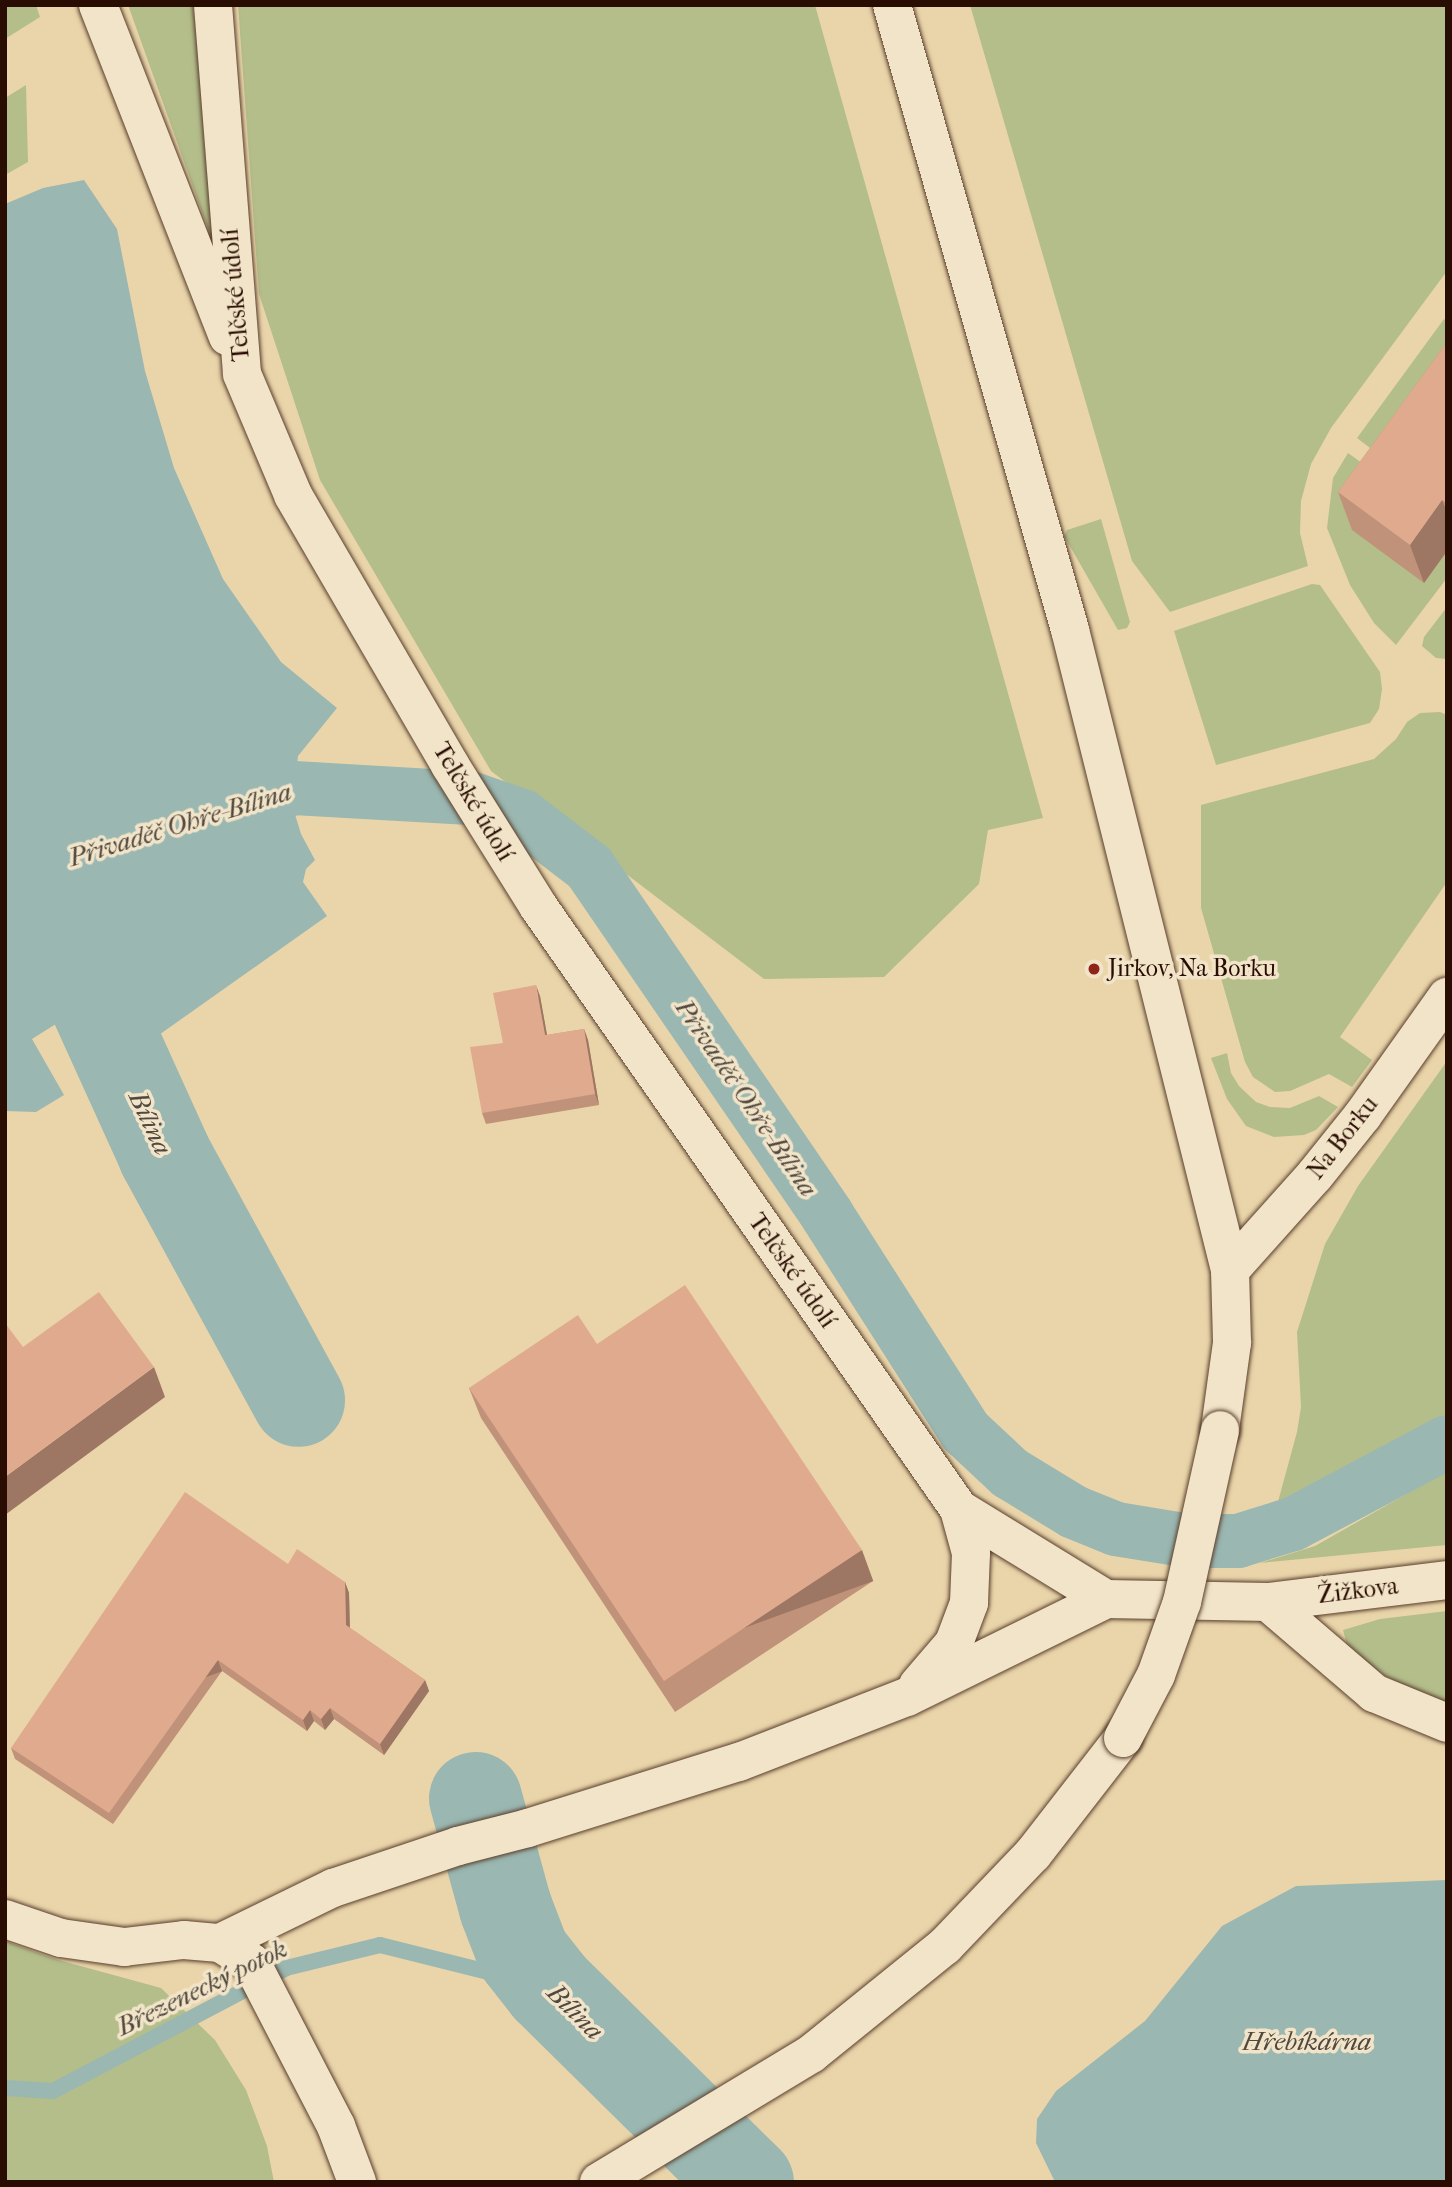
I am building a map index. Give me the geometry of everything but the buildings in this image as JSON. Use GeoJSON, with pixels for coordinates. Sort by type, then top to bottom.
{"type":"FeatureCollection","features":[{"type":"Feature","properties":{"kind":"street"},"geometry":{"type":"LineString","coordinates":[[98,5],[242,374]]}},
{"type":"Feature","properties":{"kind":"street","name":"Telčské údolí"},"geometry":{"type":"LineString","coordinates":[[213,5],[242,374],[293,495],[450,765],[538,906],[959,1508]]}},
{"type":"Feature","properties":{"kind":"street"},"geometry":{"type":"LineString","coordinates":[[604,2179],[811,2054],[945,1946],[1033,1854],[1123,1738],[1156,1675],[1182,1602],[1220,1430],[1232,1343],[1230,1270],[1070,630],[892,5]]}},
{"type":"Feature","properties":{"kind":"street","name":"Na Borku"},"geometry":{"type":"LineString","coordinates":[[1230,1270],[1355,1125],[1447,997]]}},
{"type":"Feature","properties":{"kind":"street"},"geometry":{"type":"LineString","coordinates":[[959,1508],[1106,1599]]}},
{"type":"Feature","properties":{"kind":"street"},"geometry":{"type":"LineString","coordinates":[[908,1697],[954,1643],[970,1603],[971,1553],[959,1508]]}},
{"type":"Feature","properties":{"kind":"street","name":"Žižkova"},"geometry":{"type":"LineString","coordinates":[[1106,1599],[1268,1602],[1447,1580]]}},
{"type":"Feature","properties":{"kind":"street"},"geometry":{"type":"LineString","coordinates":[[236,1953],[333,1888],[458,1846],[528,1828],[739,1762],[908,1697],[1106,1599]]}},
{"type":"Feature","properties":{"kind":"street"},"geometry":{"type":"LineString","coordinates":[[1268,1602],[1374,1693],[1447,1723]]}},
{"type":"Feature","properties":{"kind":"street"},"geometry":{"type":"LineString","coordinates":[[5,1919],[61,1938],[124,1947],[184,1940],[236,1953],[269,1997],[336,2126],[357,2182]]}},
{"type":"Feature","properties":{"kind":"green space"},"geometry":{"type":"Polygon","coordinates":[[[5,5],[36,5],[40,17],[5,39],[5,5]]]}},
{"type":"Feature","properties":{"kind":"green space"},"geometry":{"type":"Polygon","coordinates":[[[128,5],[193,5],[208,126],[215,226],[211,237],[128,5]]]}},
{"type":"Feature","properties":{"kind":"green space"},"geometry":{"type":"Polygon","coordinates":[[[238,5],[815,5],[1043,818],[988,830],[979,884],[884,977],[764,979],[491,771],[320,480],[259,294],[238,5]]]}},
{"type":"Feature","properties":{"kind":"green space"},"geometry":{"type":"Polygon","coordinates":[[[970,5],[1447,5],[1447,271],[1331,428],[1311,464],[1301,501],[1300,533],[1308,566],[1170,612],[1132,561],[970,5]]]}},
{"type":"Feature","properties":{"kind":"green space"},"geometry":{"type":"Polygon","coordinates":[[[26,85],[28,162],[5,175],[5,98],[26,85]]]}},
{"type":"Feature","properties":{"kind":"green space"},"geometry":{"type":"Polygon","coordinates":[[[1444,319],[1447,322],[1447,399],[1396,468],[1357,438],[1444,319]]]}},
{"type":"Feature","properties":{"kind":"green space"},"geometry":{"type":"Polygon","coordinates":[[[1348,453],[1387,481],[1447,551],[1447,578],[1396,645],[1374,623],[1350,585],[1327,528],[1333,478],[1348,453]]]}},
{"type":"Feature","properties":{"kind":"green space"},"geometry":{"type":"Polygon","coordinates":[[[1101,519],[1130,622],[1127,628],[1118,630],[1064,536],[1067,530],[1101,519]]]}},
{"type":"Feature","properties":{"kind":"green space"},"geometry":{"type":"Polygon","coordinates":[[[1312,584],[1320,585],[1380,672],[1382,689],[1379,709],[1370,723],[1216,765],[1174,631],[1312,584]]]}},
{"type":"Feature","properties":{"kind":"green space"},"geometry":{"type":"Polygon","coordinates":[[[1447,607],[1447,659],[1436,658],[1422,646],[1424,637],[1447,607]]]}},
{"type":"Feature","properties":{"kind":"green space"},"geometry":{"type":"Polygon","coordinates":[[[1440,712],[1447,715],[1447,882],[1340,1037],[1372,1060],[1352,1087],[1329,1074],[1290,1091],[1275,1092],[1253,1077],[1245,1062],[1201,908],[1201,805],[1374,759],[1396,739],[1407,722],[1420,713],[1440,712]]]}},
{"type":"Feature","properties":{"kind":"green space"},"geometry":{"type":"Polygon","coordinates":[[[1227,1053],[1231,1073],[1239,1086],[1256,1102],[1270,1107],[1290,1108],[1319,1096],[1338,1107],[1316,1130],[1304,1135],[1274,1137],[1246,1126],[1227,1099],[1211,1058],[1227,1053]]]}},
{"type":"Feature","properties":{"kind":"green space"},"geometry":{"type":"Polygon","coordinates":[[[1447,1061],[1447,1424],[1323,1492],[1276,1509],[1301,1407],[1297,1332],[1325,1244],[1358,1186],[1447,1061]]]}},
{"type":"Feature","properties":{"kind":"green space"},"geometry":{"type":"Polygon","coordinates":[[[1447,1471],[1447,1545],[1260,1563],[1315,1546],[1447,1471]]]}},
{"type":"Feature","properties":{"kind":"green space"},"geometry":{"type":"Polygon","coordinates":[[[1447,1611],[1447,1704],[1399,1686],[1347,1645],[1343,1630],[1380,1619],[1447,1611]]]}},
{"type":"Feature","properties":{"kind":"green space"},"geometry":{"type":"Polygon","coordinates":[[[5,1941],[55,1959],[161,1988],[215,2040],[246,2090],[267,2146],[274,2182],[5,2182],[5,1941]]]}},
{"type":"Feature","properties":{"kind":"water"},"geometry":{"type":"Polygon","coordinates":[[[84,180],[117,229],[145,371],[174,468],[223,579],[281,662],[337,708],[298,756],[294,788],[294,811],[301,834],[315,860],[306,869],[303,882],[327,916],[156,1037],[70,883],[31,899],[100,1073],[94,1075],[59,1022],[32,1039],[64,1095],[36,1112],[5,1111],[5,204],[43,188],[84,180]]]}},
{"type":"Feature","properties":{"kind":"water","name":"Hřebíkárna"},"geometry":{"type":"Polygon","coordinates":[[[1447,1880],[1447,2182],[1055,2182],[1036,2143],[1037,2119],[1056,2091],[1145,2021],[1222,1926],[1296,1886],[1447,1880]]]}},
{"type":"Feature","properties":{"kind":"waterway","name":"Přivaděč Ohře-Bílina"},"geometry":{"type":"LineString","coordinates":[[222,810],[294,788],[470,798],[522,816],[589,867],[827,1215],[966,1432],[1010,1473],[1074,1512],[1116,1529],[1189,1541],[1238,1541],[1293,1524],[1447,1442]]}},
{"type":"Feature","properties":{"kind":"waterway","name":"Bílina"},"geometry":{"type":"LineString","coordinates":[[5,848],[35,869],[164,1154],[298,1400]]}},
{"type":"Feature","properties":{"kind":"waterway","name":"Bílina"},"geometry":{"type":"LineString","coordinates":[[475,1798],[505,1907],[523,1954],[549,1987],[747,2182]]}},
{"type":"Feature","properties":{"kind":"waterway","name":"Březenecký potok"},"geometry":{"type":"LineString","coordinates":[[5,2088],[53,2091],[286,1968],[380,1945],[549,1987]]}},
{"type":"Feature","properties":{"kind":"place","name":"Jirkov, Na Borku"},"geometry":{"type":"Point","coordinates":[1094,969]}}]}
